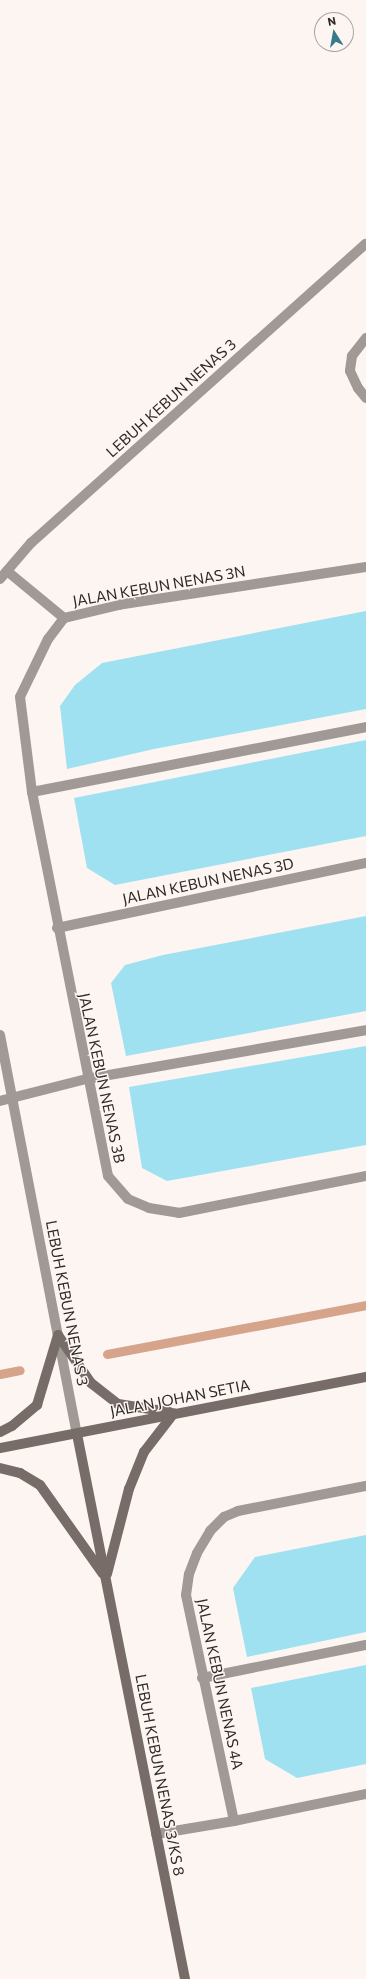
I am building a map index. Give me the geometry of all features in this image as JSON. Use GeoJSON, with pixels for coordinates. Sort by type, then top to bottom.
{"type":"FeatureCollection","features":[{"type":"Feature","properties":{"kind":"main road"},"geometry":{"type":"LineString","coordinates":[[58,1335],[91,1383],[118,1404],[174,1413],[144,1452],[129,1489],[106,1578]]}},
{"type":"Feature","properties":{"kind":"main road"},"geometry":{"type":"LineString","coordinates":[[0,1432],[12,1426],[37,1405],[58,1335]]}},
{"type":"Feature","properties":{"kind":"main road","name":"JALAN JOHAN SETIA"},"geometry":{"type":"LineString","coordinates":[[0,1448],[76,1434],[174,1413],[366,1377]]}},
{"type":"Feature","properties":{"kind":"main road","name":"LEBUH KEBUN NENAS 3"},"geometry":{"type":"LineString","coordinates":[[76,1434],[106,1578]]}},
{"type":"Feature","properties":{"kind":"main road"},"geometry":{"type":"LineString","coordinates":[[0,1468],[20,1473],[40,1485],[106,1578]]}},
{"type":"Feature","properties":{"kind":"main road","name":"LEBUH KEBUN NENAS 3/KS 8"},"geometry":{"type":"LineString","coordinates":[[106,1578],[185,1979]]}},
{"type":"Feature","properties":{"kind":"street","name":"LEBUH KEBUN NENAS 3"},"geometry":{"type":"LineString","coordinates":[[0,579],[31,543],[366,244]]}},
{"type":"Feature","properties":{"kind":"street"},"geometry":{"type":"LineString","coordinates":[[366,338],[352,356],[350,371],[358,388],[366,398]]}},
{"type":"Feature","properties":{"kind":"street","name":"JALAN KEBUN NENAS 3N"},"geometry":{"type":"LineString","coordinates":[[57,928],[32,792],[20,697],[48,639],[64,618],[118,605],[366,567]]}},
{"type":"Feature","properties":{"kind":"street"},"geometry":{"type":"LineString","coordinates":[[7,571],[64,618]]}},
{"type":"Feature","properties":{"kind":"street"},"geometry":{"type":"LineString","coordinates":[[32,792],[366,727]]}},
{"type":"Feature","properties":{"kind":"street","name":"JALAN KEBUN NENAS 3D"},"geometry":{"type":"LineString","coordinates":[[57,928],[366,863]]}},
{"type":"Feature","properties":{"kind":"street","name":"JALAN KEBUN NENAS 3B"},"geometry":{"type":"LineString","coordinates":[[57,928],[86,1079],[108,1176],[128,1199],[149,1208],[179,1213],[366,1176]]}},
{"type":"Feature","properties":{"kind":"street"},"geometry":{"type":"LineString","coordinates":[[0,1101],[86,1079],[366,1030]]}},
{"type":"Feature","properties":{"kind":"street","name":"LEBUH KEBUN NENAS 3"},"geometry":{"type":"LineString","coordinates":[[0,1035],[76,1434]]}},
{"type":"Feature","properties":{"kind":"street","name":"JALAN KEBUN NENAS 4A"},"geometry":{"type":"LineString","coordinates":[[234,1821],[202,1678],[186,1595],[189,1574],[197,1552],[210,1532],[224,1517],[238,1511],[366,1486]]}},
{"type":"Feature","properties":{"kind":"street"},"geometry":{"type":"LineString","coordinates":[[202,1678],[366,1645]]}},
{"type":"Feature","properties":{"kind":"street"},"geometry":{"type":"LineString","coordinates":[[156,1834],[234,1821],[366,1794]]}},
{"type":"Feature","properties":{"kind":"building"},"geometry":{"type":"Polygon","coordinates":[[[366,611],[366,709],[154,749],[67,769],[60,706],[75,685],[102,663],[366,611]]]}},
{"type":"Feature","properties":{"kind":"building"},"geometry":{"type":"Polygon","coordinates":[[[366,740],[366,836],[115,885],[87,868],[74,798],[366,740]]]}},
{"type":"Feature","properties":{"kind":"building"},"geometry":{"type":"Polygon","coordinates":[[[366,916],[366,1011],[126,1056],[111,983],[125,965],[163,955],[366,916]]]}},
{"type":"Feature","properties":{"kind":"building"},"geometry":{"type":"Polygon","coordinates":[[[366,1046],[366,1145],[167,1181],[142,1168],[129,1087],[366,1046]]]}},
{"type":"Feature","properties":{"kind":"building"},"geometry":{"type":"Polygon","coordinates":[[[366,1535],[366,1632],[247,1657],[233,1588],[255,1557],[366,1535]]]}},
{"type":"Feature","properties":{"kind":"building"},"geometry":{"type":"Polygon","coordinates":[[[366,1665],[366,1764],[297,1778],[265,1759],[251,1688],[366,1665]]]}},
{"type":"Feature","properties":{"kind":"waterway"},"geometry":{"type":"LineString","coordinates":[[107,1354],[366,1305]]}},
{"type":"Feature","properties":{"kind":"waterway"},"geometry":{"type":"LineString","coordinates":[[0,1374],[20,1370]]}}]}
